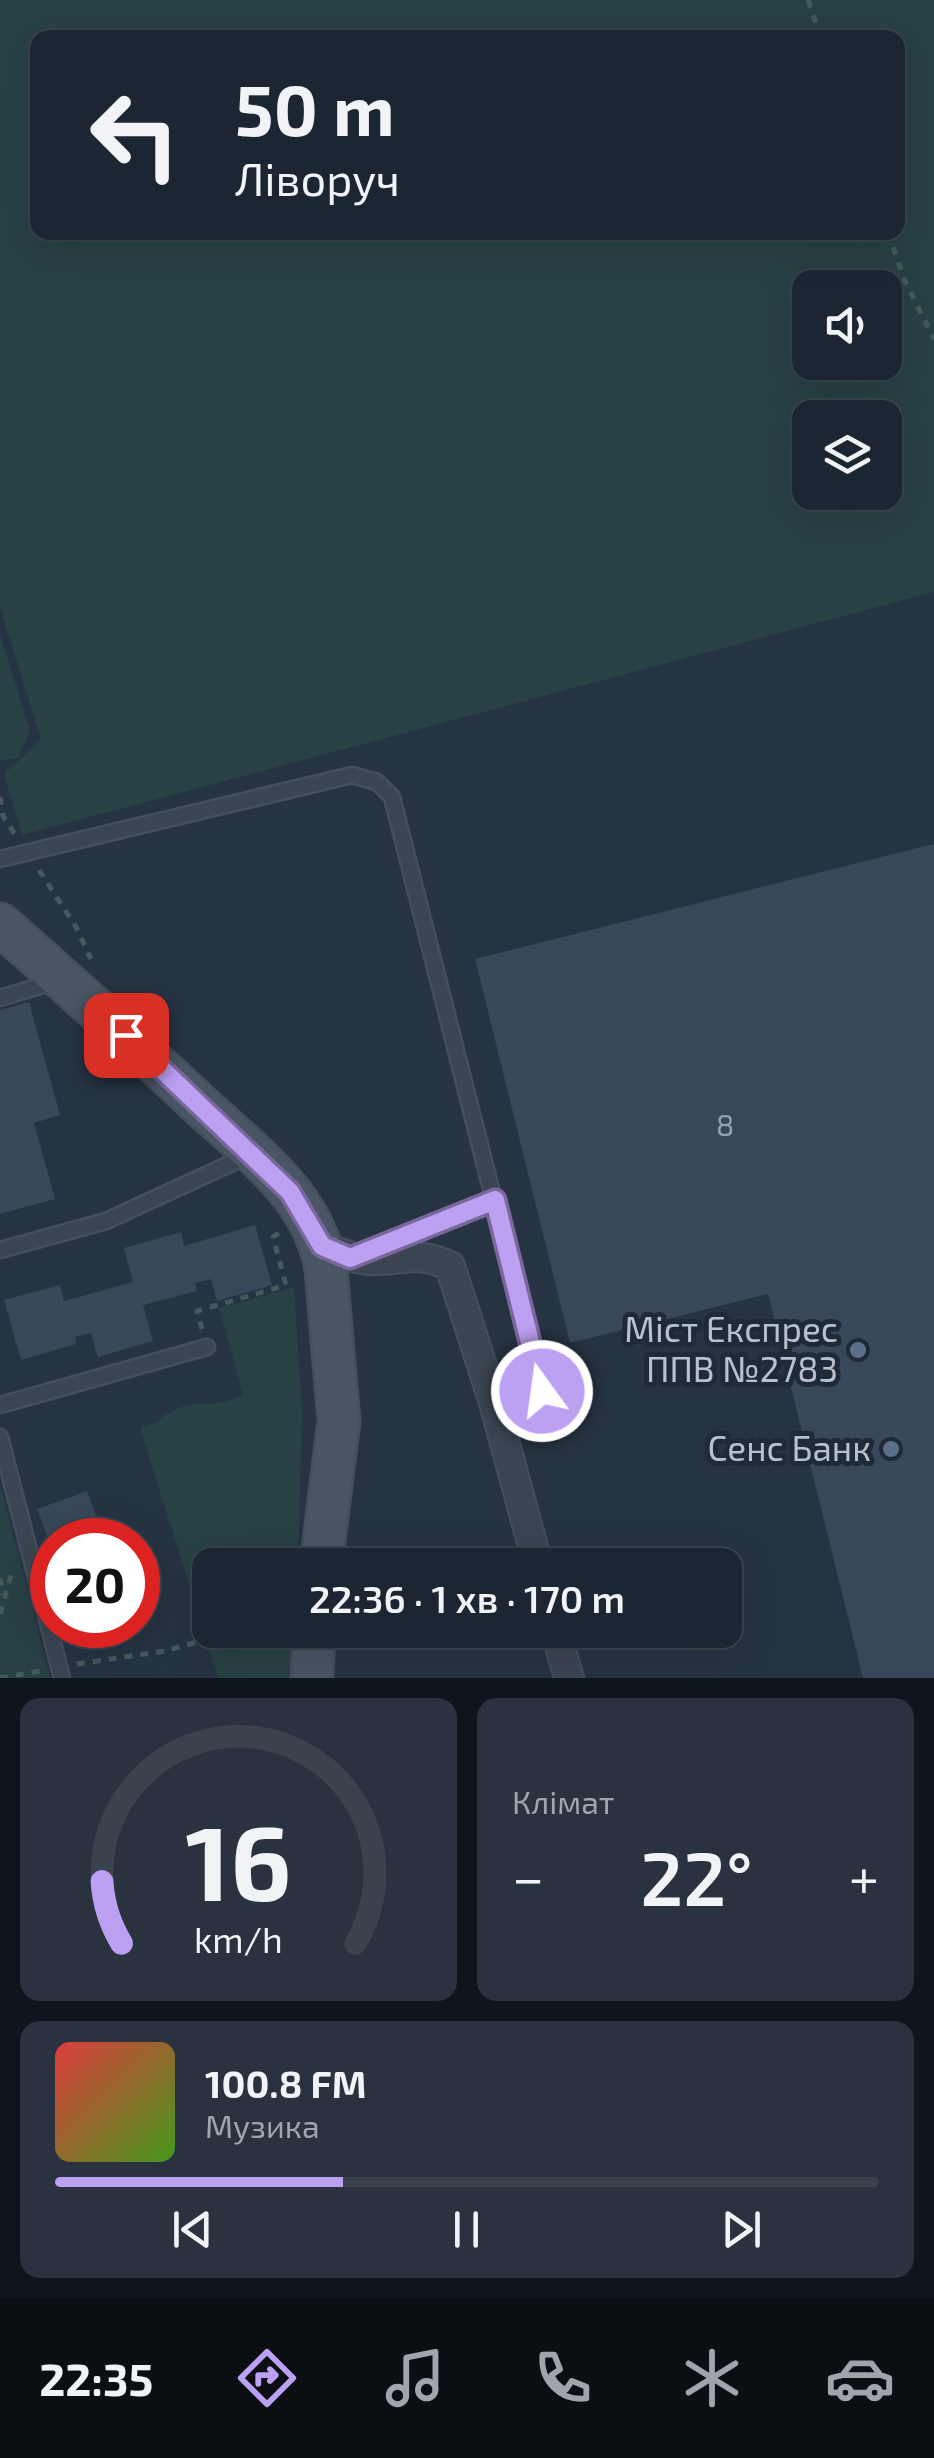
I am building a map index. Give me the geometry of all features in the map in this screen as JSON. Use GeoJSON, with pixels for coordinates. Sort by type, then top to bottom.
{"type":"FeatureCollection","features":[{"type":"Feature","properties":{"kind":"street"},"geometry":{"type":"LineString","coordinates":[[0,924],[77,971],[290,1192],[326,1240],[372,1260],[424,1254],[450,1266],[494,1403],[533,1548]]}},
{"type":"Feature","properties":{"kind":"street"},"geometry":{"type":"LineString","coordinates":[[324,1548],[339,1421],[326,1240]]}},
{"type":"Feature","properties":{"kind":"street"},"geometry":{"type":"LineString","coordinates":[[312,1678],[313,1648]]}},
{"type":"Feature","properties":{"kind":"street"},"geometry":{"type":"LineString","coordinates":[[560,1648],[569,1678]]}},
{"type":"Feature","properties":{"kind":"lane"},"geometry":{"type":"LineString","coordinates":[[0,860],[352,774],[377,782],[392,797],[542,1391]]}},
{"type":"Feature","properties":{"kind":"lane"},"geometry":{"type":"LineString","coordinates":[[0,998],[77,971]]}},
{"type":"Feature","properties":{"kind":"lane"},"geometry":{"type":"LineString","coordinates":[[0,1250],[106,1222],[252,1153]]}},
{"type":"Feature","properties":{"kind":"lane"},"geometry":{"type":"LineString","coordinates":[[326,1240],[495,1200]]}},
{"type":"Feature","properties":{"kind":"lane"},"geometry":{"type":"LineString","coordinates":[[0,1405],[207,1347]]}},
{"type":"Feature","properties":{"kind":"lane"},"geometry":{"type":"LineString","coordinates":[[0,1437],[61,1673]]}},
{"type":"Feature","properties":{"kind":"path"},"geometry":{"type":"LineString","coordinates":[[808,0],[818,30]]}},
{"type":"Feature","properties":{"kind":"path"},"geometry":{"type":"LineString","coordinates":[[891,240],[904,279],[934,338]]}},
{"type":"Feature","properties":{"kind":"path"},"geometry":{"type":"LineString","coordinates":[[0,798],[3,816],[24,848]]}},
{"type":"Feature","properties":{"kind":"path"},"geometry":{"type":"LineString","coordinates":[[34,864],[76,927],[77,971]]}},
{"type":"Feature","properties":{"kind":"path"},"geometry":{"type":"LineString","coordinates":[[207,1347],[197,1310],[286,1285],[273,1237],[326,1240]]}},
{"type":"Feature","properties":{"kind":"path"},"geometry":{"type":"LineString","coordinates":[[0,1614],[25,1532]]}},
{"type":"Feature","properties":{"kind":"path"},"geometry":{"type":"LineString","coordinates":[[0,1578],[3,1598]]}},
{"type":"Feature","properties":{"kind":"path"},"geometry":{"type":"LineString","coordinates":[[0,1678],[61,1673],[192,1643]]}},
{"type":"Feature","properties":{"kind":"green space"},"geometry":{"type":"Polygon","coordinates":[[[0,0],[934,0],[934,592],[22,835],[4,774],[41,740],[0,607],[0,0]]]}},
{"type":"Feature","properties":{"kind":"green space"},"geometry":{"type":"Polygon","coordinates":[[[0,634],[30,731],[18,758],[0,761],[0,634]]]}},
{"type":"Feature","properties":{"kind":"green space"},"geometry":{"type":"Polygon","coordinates":[[[294,1287],[302,1411],[298,1548],[192,1548],[192,1595],[140,1428],[179,1408],[243,1395],[219,1308],[294,1287]]]}},
{"type":"Feature","properties":{"kind":"green space"},"geometry":{"type":"Polygon","coordinates":[[[0,1483],[30,1600],[30,1648],[42,1648],[50,1678],[0,1678],[0,1483]]]}},
{"type":"Feature","properties":{"kind":"green space"},"geometry":{"type":"Polygon","coordinates":[[[209,1648],[297,1648],[296,1678],[218,1678],[209,1648]]]}},
{"type":"Feature","properties":{"kind":"building"},"geometry":{"type":"Polygon","coordinates":[[[934,844],[934,1678],[863,1678],[768,1294],[570,1343],[475,959],[934,844]]]}},
{"type":"Feature","properties":{"kind":"building"},"geometry":{"type":"Polygon","coordinates":[[[29,1002],[60,1115],[34,1123],[55,1199],[0,1214],[0,1010],[29,1002]]]}},
{"type":"Feature","properties":{"kind":"building"},"geometry":{"type":"Polygon","coordinates":[[[255,1225],[272,1285],[217,1301],[211,1279],[195,1283],[197,1291],[143,1305],[153,1341],[98,1357],[91,1333],[75,1337],[76,1344],[21,1360],[4,1300],[60,1285],[64,1301],[133,1282],[124,1248],[181,1232],[184,1246],[255,1225]]]}},
{"type":"Feature","properties":{"kind":"building"},"geometry":{"type":"Polygon","coordinates":[[[87,1491],[97,1518],[40,1518],[37,1509],[87,1491]]]}},
{"type":"Feature","properties":{"kind":"place","name":"Міст Експрес ППВ №2783"},"geometry":{"type":"Point","coordinates":[858,1350]}},
{"type":"Feature","properties":{"kind":"place","name":"Сенс Банк"},"geometry":{"type":"Point","coordinates":[891,1449]}},
{"type":"Feature","properties":{"kind":"route"},"geometry":{"type":"LineString","coordinates":[[126,1035],[290,1192],[322,1246],[350,1258],[495,1200],[542,1391]]}}]}
